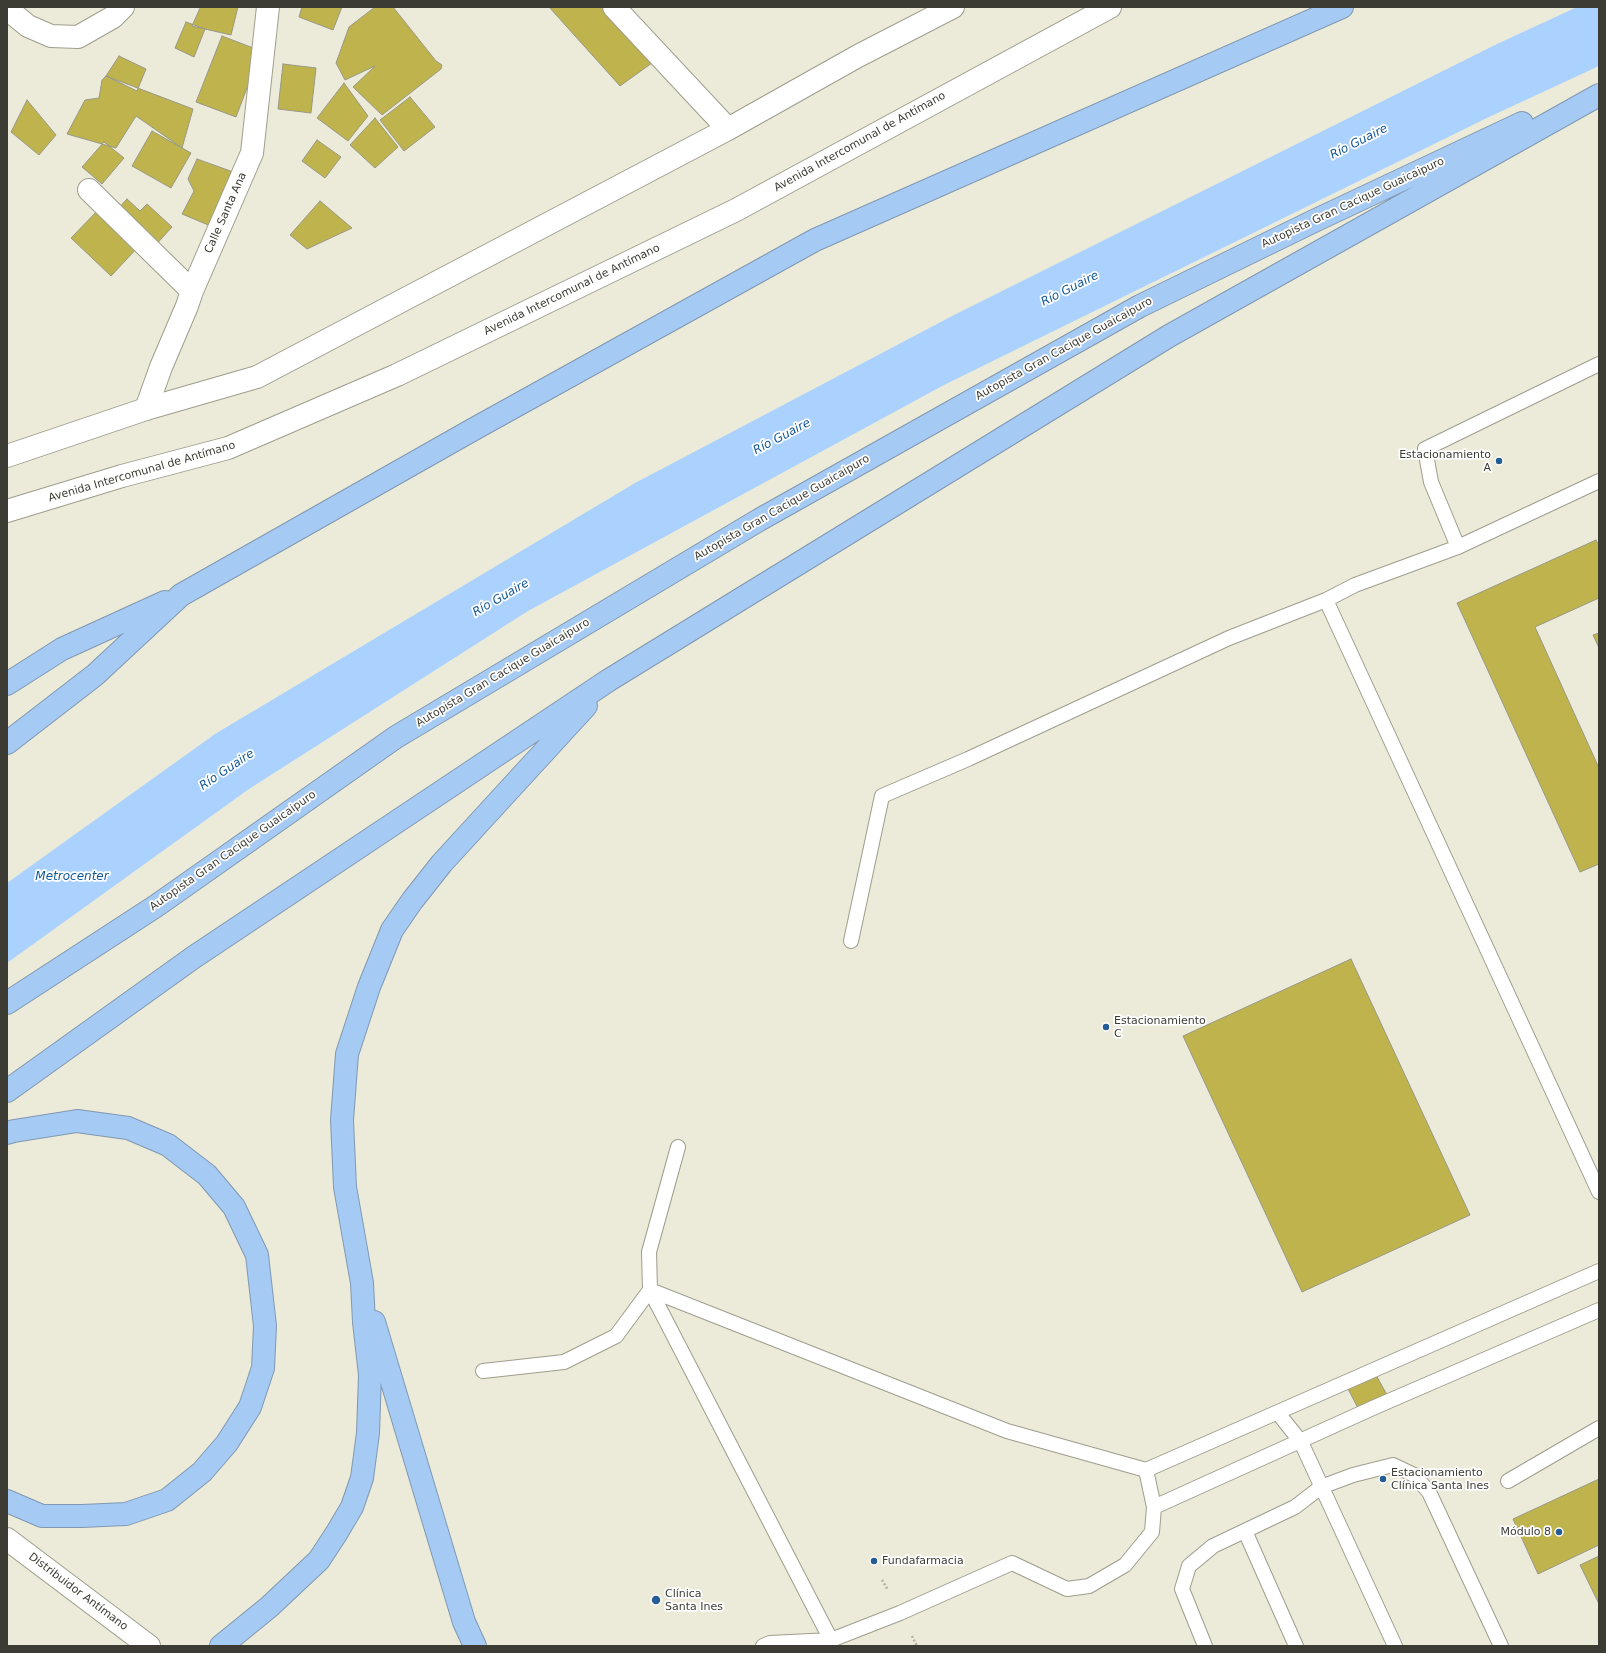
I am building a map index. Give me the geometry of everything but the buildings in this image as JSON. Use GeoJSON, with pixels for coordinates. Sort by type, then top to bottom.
{"type":"FeatureCollection","features":[{"type":"Feature","properties":{"kind":"highway"},"geometry":{"type":"LineString","coordinates":[[7,684],[62,649],[181,595],[815,240],[1342,7]]}},
{"type":"Feature","properties":{"kind":"highway","name":"Autopista Gran Cacique Guaicaipuro"},"geometry":{"type":"LineString","coordinates":[[7,1003],[156,906],[396,737],[759,520],[1140,306],[1312,222],[1599,87]]}},
{"type":"Feature","properties":{"kind":"highway"},"geometry":{"type":"LineString","coordinates":[[7,1091],[194,957],[609,680],[1169,336],[1599,95]]}},
{"type":"Feature","properties":{"kind":"highway"},"geometry":{"type":"LineString","coordinates":[[7,743],[95,675],[181,595]]}},
{"type":"Feature","properties":{"kind":"highway"},"geometry":{"type":"LineString","coordinates":[[475,1646],[464,1622],[362,1283],[345,1187],[342,1120],[347,1054],[369,987],[392,930],[416,895],[442,863],[609,680]]}},
{"type":"Feature","properties":{"kind":"highway"},"geometry":{"type":"LineString","coordinates":[[7,1133],[77,1121],[128,1128],[168,1145],[207,1176],[234,1207],[257,1255],[265,1326],[263,1368],[250,1407],[227,1443],[202,1472],[167,1500],[126,1514],[82,1516],[42,1516],[7,1501]]}},
{"type":"Feature","properties":{"kind":"highway"},"geometry":{"type":"LineString","coordinates":[[221,1646],[269,1606],[319,1560],[352,1507],[362,1478],[368,1433],[370,1375],[364,1322],[362,1283]]}},
{"type":"Feature","properties":{"kind":"main road"},"geometry":{"type":"LineString","coordinates":[[7,8],[28,26],[50,36],[78,37],[113,17],[123,7]]}},
{"type":"Feature","properties":{"kind":"main road","name":"Calle Santa Ana"},"geometry":{"type":"LineString","coordinates":[[146,409],[161,367],[192,291],[252,153],[268,7]]}},
{"type":"Feature","properties":{"kind":"main road"},"geometry":{"type":"LineString","coordinates":[[614,7],[728,129]]}},
{"type":"Feature","properties":{"kind":"main road"},"geometry":{"type":"LineString","coordinates":[[7,456],[146,409],[257,376],[728,129],[858,56],[953,7]]}},
{"type":"Feature","properties":{"kind":"main road","name":"Avenida Intercomunal de Antímano"},"geometry":{"type":"LineString","coordinates":[[7,512],[122,476],[228,448],[397,375],[736,210],[1110,7]]}},
{"type":"Feature","properties":{"kind":"main road"},"geometry":{"type":"LineString","coordinates":[[89,190],[192,291]]}},
{"type":"Feature","properties":{"kind":"main road"},"geometry":{"type":"LineString","coordinates":[[7,527],[84,504],[228,448]]}},
{"type":"Feature","properties":{"kind":"main road","name":"Distribuidor Antímano"},"geometry":{"type":"LineString","coordinates":[[7,1539],[149,1646]]}},
{"type":"Feature","properties":{"kind":"lane"},"geometry":{"type":"LineString","coordinates":[[1458,547],[1431,482],[1425,449],[1599,364]]}},
{"type":"Feature","properties":{"kind":"lane"},"geometry":{"type":"LineString","coordinates":[[851,941],[882,796],[968,759],[1229,638],[1326,600],[1355,585],[1458,547],[1599,481]]}},
{"type":"Feature","properties":{"kind":"lane"},"geometry":{"type":"LineString","coordinates":[[1326,600],[1599,1192]]}},
{"type":"Feature","properties":{"kind":"lane"},"geometry":{"type":"LineString","coordinates":[[678,1147],[649,1252],[650,1290],[830,1643]]}},
{"type":"Feature","properties":{"kind":"lane"},"geometry":{"type":"LineString","coordinates":[[650,1290],[1007,1431],[1146,1470],[1599,1271]]}},
{"type":"Feature","properties":{"kind":"lane"},"geometry":{"type":"LineString","coordinates":[[483,1371],[564,1362],[616,1336],[650,1290]]}},
{"type":"Feature","properties":{"kind":"lane"},"geometry":{"type":"LineString","coordinates":[[1154,1507],[1301,1442],[1382,1404],[1599,1310]]}},
{"type":"Feature","properties":{"kind":"lane"},"geometry":{"type":"LineString","coordinates":[[1278,1412],[1301,1442],[1395,1646]]}},
{"type":"Feature","properties":{"kind":"lane"},"geometry":{"type":"LineString","coordinates":[[1508,1481],[1599,1428]]}},
{"type":"Feature","properties":{"kind":"lane"},"geometry":{"type":"LineString","coordinates":[[1205,1646],[1182,1589],[1189,1566],[1213,1546],[1295,1507],[1321,1487],[1352,1474],[1393,1465],[1414,1475],[1429,1492],[1502,1646]]}},
{"type":"Feature","properties":{"kind":"lane"},"geometry":{"type":"LineString","coordinates":[[762,1646],[770,1643],[830,1643],[1012,1563],[1067,1589],[1089,1586],[1125,1565],[1152,1532],[1154,1507],[1146,1470]]}},
{"type":"Feature","properties":{"kind":"lane"},"geometry":{"type":"LineString","coordinates":[[1245,1531],[1296,1646]]}},
{"type":"Feature","properties":{"kind":"water","name":"Metrocenter"},"geometry":{"type":"Polygon","coordinates":[[[1577,7],[1599,7],[1599,66],[1489,117],[944,385],[528,611],[249,789],[7,963],[7,883],[215,734],[635,483],[954,315],[1497,44],[1577,7]]]}},
{"type":"Feature","properties":{"kind":"place","name":"Estacionamiento A"},"geometry":{"type":"Point","coordinates":[1499,461]}},
{"type":"Feature","properties":{"kind":"place","name":"Estacionamiento C"},"geometry":{"type":"Point","coordinates":[1106,1027]}},
{"type":"Feature","properties":{"kind":"place","name":"Estacionamiento Clínica Santa Ines"},"geometry":{"type":"Point","coordinates":[1383,1479]}},
{"type":"Feature","properties":{"kind":"place","name":"Módulo 8"},"geometry":{"type":"Point","coordinates":[1559,1532]}},
{"type":"Feature","properties":{"kind":"place","name":"Fundafarmacia"},"geometry":{"type":"Point","coordinates":[874,1561]}},
{"type":"Feature","properties":{"kind":"place","name":"Clínica Santa Ines"},"geometry":{"type":"Point","coordinates":[656,1600]}},
{"type":"Feature","properties":{"kind":"water label","name":"Río Guaire"},"geometry":{"type":"Point","coordinates":[1359,142]}},
{"type":"Feature","properties":{"kind":"water label","name":"Río Guaire"},"geometry":{"type":"Point","coordinates":[1070,289]}},
{"type":"Feature","properties":{"kind":"water label","name":"Río Guaire"},"geometry":{"type":"Point","coordinates":[782,437]}},
{"type":"Feature","properties":{"kind":"water label","name":"Río Guaire"},"geometry":{"type":"Point","coordinates":[501,598]}},
{"type":"Feature","properties":{"kind":"water label","name":"Río Guaire"},"geometry":{"type":"Point","coordinates":[227,770]}}]}
